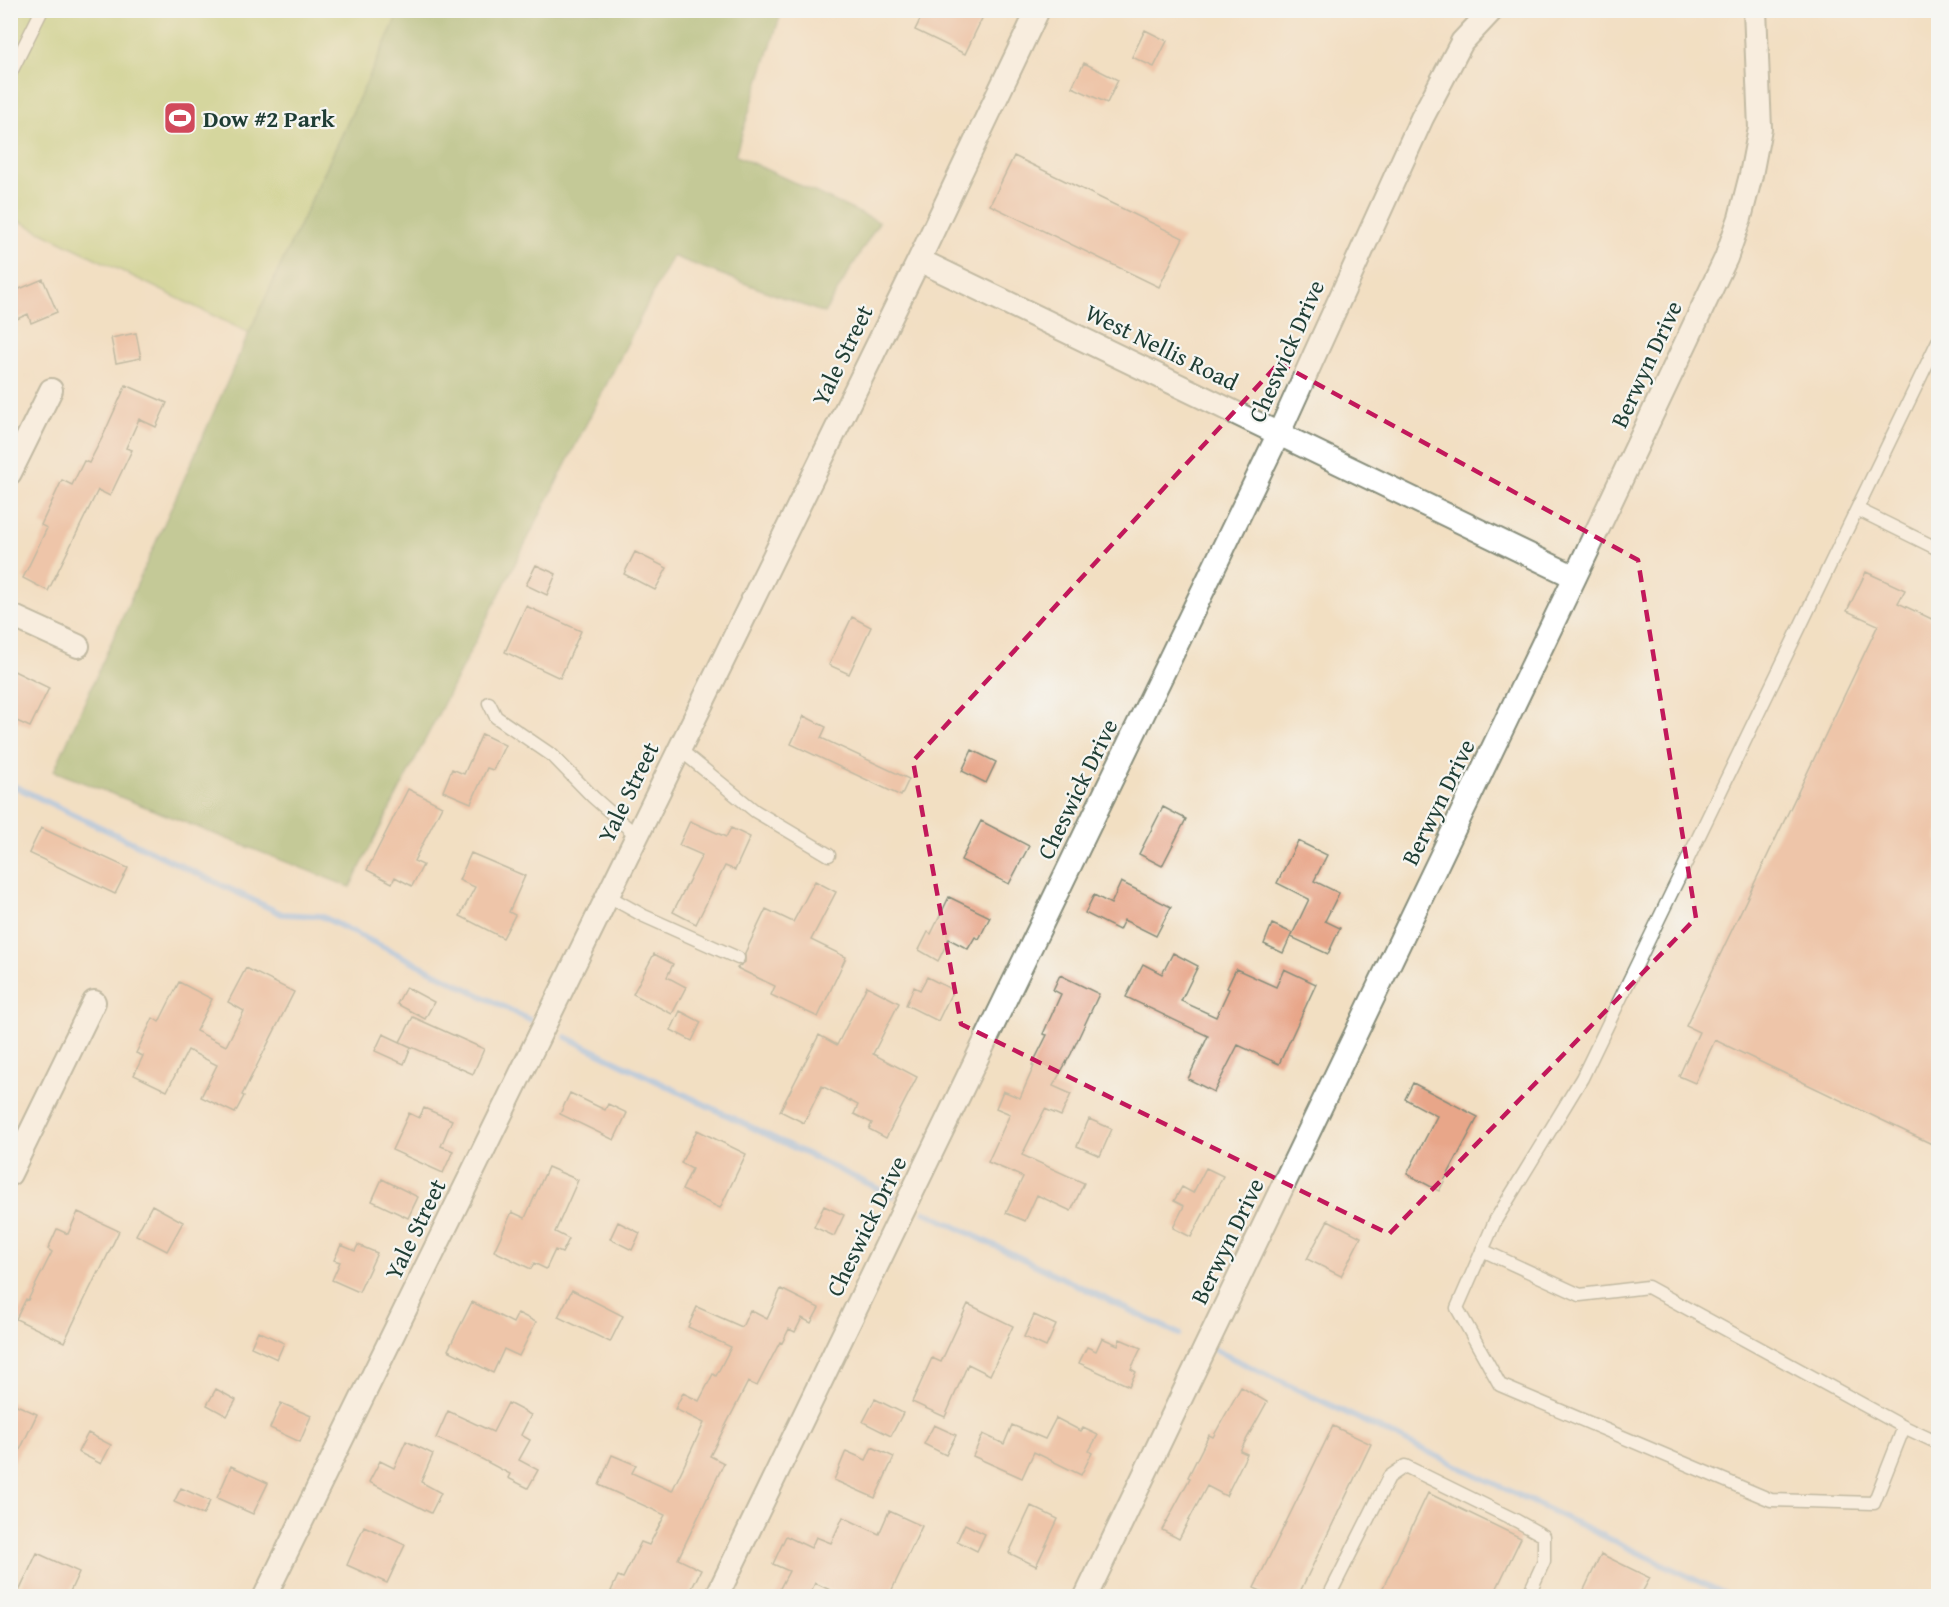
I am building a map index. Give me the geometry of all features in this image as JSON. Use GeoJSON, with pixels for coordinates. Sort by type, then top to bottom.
{"type":"FeatureCollection","features":[{"type":"Feature","properties":{"kind":"street","name":"Yale Street"},"geometry":{"type":"LineString","coordinates":[[265,1596],[919,260],[1038,10]]}},
{"type":"Feature","properties":{"kind":"street","name":"Cheswick Drive"},"geometry":{"type":"LineString","coordinates":[[717,1596],[1279,433],[1422,117],[1462,42],[1492,10]]}},
{"type":"Feature","properties":{"kind":"street","name":"Berwyn Drive"},"geometry":{"type":"LineString","coordinates":[[1086,1596],[1726,258],[1740,218],[1760,129],[1755,10]]}},
{"type":"Feature","properties":{"kind":"street","name":"West Nellis Road"},"geometry":{"type":"LineString","coordinates":[[919,260],[1575,577]]}},
{"type":"Feature","properties":{"kind":"street"},"geometry":{"type":"LineString","coordinates":[[10,473],[51,390]]}},
{"type":"Feature","properties":{"kind":"street"},"geometry":{"type":"LineString","coordinates":[[10,615],[78,646]]}},
{"type":"Feature","properties":{"kind":"street"},"geometry":{"type":"LineString","coordinates":[[10,1174],[93,1002]]}},
{"type":"Feature","properties":{"kind":"lane"},"geometry":{"type":"LineString","coordinates":[[10,74],[42,10]]}},
{"type":"Feature","properties":{"kind":"lane"},"geometry":{"type":"LineString","coordinates":[[1905,1427],[1874,1503],[1771,1500],[1500,1385],[1457,1308],[1495,1221],[1582,1078],[1938,341]]}},
{"type":"Feature","properties":{"kind":"lane"},"geometry":{"type":"LineString","coordinates":[[1857,509],[1938,549]]}},
{"type":"Feature","properties":{"kind":"lane"},"geometry":{"type":"LineString","coordinates":[[489,704],[496,717],[553,756],[593,797],[637,836]]}},
{"type":"Feature","properties":{"kind":"lane"},"geometry":{"type":"LineString","coordinates":[[679,749],[755,811],[829,855]]}},
{"type":"Feature","properties":{"kind":"lane"},"geometry":{"type":"LineString","coordinates":[[608,896],[644,916],[738,958]]}},
{"type":"Feature","properties":{"kind":"lane"},"geometry":{"type":"LineString","coordinates":[[1482,1250],[1580,1295],[1648,1287],[1938,1443]]}},
{"type":"Feature","properties":{"kind":"lane"},"geometry":{"type":"LineString","coordinates":[[1329,1596],[1389,1477],[1405,1466],[1544,1536],[1544,1561],[1528,1596]]}},
{"type":"Feature","properties":{"kind":"highlighted area"},"geometry":{"type":"Polygon","coordinates":[[[1279,363],[1638,560],[1696,918],[1389,1234],[961,1024],[913,761],[1279,363]]]}},
{"type":"Feature","properties":{"kind":"green space","name":"Dow #2 Park"},"geometry":{"type":"Polygon","coordinates":[[[15,10],[400,11],[249,333],[11,217],[10,20],[15,10]]]}},
{"type":"Feature","properties":{"kind":"green space"},"geometry":{"type":"Polygon","coordinates":[[[400,11],[782,11],[735,155],[879,222],[824,313],[672,256],[350,887],[54,771],[249,333],[400,11]]]}},
{"type":"Feature","properties":{"kind":"building"},"geometry":{"type":"Polygon","coordinates":[[[925,10],[986,10],[965,54],[915,30],[925,10]]]}},
{"type":"Feature","properties":{"kind":"building"},"geometry":{"type":"Polygon","coordinates":[[[1145,30],[1167,41],[1154,67],[1132,57],[1145,30]]]}},
{"type":"Feature","properties":{"kind":"building"},"geometry":{"type":"Polygon","coordinates":[[[1084,63],[1118,80],[1107,103],[1072,87],[1084,63]]]}},
{"type":"Feature","properties":{"kind":"building"},"geometry":{"type":"Polygon","coordinates":[[[1014,156],[1183,238],[1159,287],[990,205],[1014,156]]]}},
{"type":"Feature","properties":{"kind":"building"},"geometry":{"type":"Polygon","coordinates":[[[43,279],[57,312],[31,323],[28,314],[10,322],[10,293],[43,279]]]}},
{"type":"Feature","properties":{"kind":"building"},"geometry":{"type":"Polygon","coordinates":[[[136,333],[141,358],[116,363],[111,338],[136,333]]]}},
{"type":"Feature","properties":{"kind":"building"},"geometry":{"type":"Polygon","coordinates":[[[126,385],[167,403],[156,427],[139,419],[126,448],[132,450],[110,496],[98,490],[48,591],[23,578],[47,528],[41,525],[62,480],[72,485],[84,461],[89,463],[126,385]]]}},
{"type":"Feature","properties":{"kind":"building"},"geometry":{"type":"Polygon","coordinates":[[[635,552],[667,568],[655,590],[624,574],[635,552]]]}},
{"type":"Feature","properties":{"kind":"building"},"geometry":{"type":"Polygon","coordinates":[[[536,565],[556,574],[547,595],[526,585],[536,565]]]}},
{"type":"Feature","properties":{"kind":"building"},"geometry":{"type":"Polygon","coordinates":[[[1866,572],[1905,590],[1898,603],[1938,622],[1938,1147],[1715,1040],[1695,1083],[1679,1076],[1699,1032],[1686,1026],[1878,625],[1847,611],[1866,572]]]}},
{"type":"Feature","properties":{"kind":"building"},"geometry":{"type":"Polygon","coordinates":[[[526,606],[581,631],[560,678],[505,652],[526,606]]]}},
{"type":"Feature","properties":{"kind":"building"},"geometry":{"type":"Polygon","coordinates":[[[852,617],[871,627],[849,674],[829,665],[852,617]]]}},
{"type":"Feature","properties":{"kind":"building"},"geometry":{"type":"Polygon","coordinates":[[[10,669],[49,688],[30,727],[10,718],[10,669]]]}},
{"type":"Feature","properties":{"kind":"building"},"geometry":{"type":"Polygon","coordinates":[[[804,716],[826,727],[821,738],[909,779],[901,796],[791,744],[804,716]]]}},
{"type":"Feature","properties":{"kind":"building"},"geometry":{"type":"Polygon","coordinates":[[[482,734],[505,745],[493,770],[487,768],[471,803],[443,791],[452,769],[464,774],[482,734]]]}},
{"type":"Feature","properties":{"kind":"building"},"geometry":{"type":"Polygon","coordinates":[[[972,750],[996,762],[986,783],[962,771],[972,750]]]}},
{"type":"Feature","properties":{"kind":"building"},"geometry":{"type":"Polygon","coordinates":[[[408,789],[442,806],[414,861],[423,865],[412,886],[395,877],[392,883],[367,870],[408,789]]]}},
{"type":"Feature","properties":{"kind":"building"},"geometry":{"type":"Polygon","coordinates":[[[1163,807],[1186,819],[1162,866],[1139,854],[1163,807]]]}},
{"type":"Feature","properties":{"kind":"building"},"geometry":{"type":"Polygon","coordinates":[[[690,821],[726,837],[731,828],[750,837],[735,870],[725,866],[696,924],[673,912],[702,855],[679,845],[690,821]]]}},
{"type":"Feature","properties":{"kind":"building"},"geometry":{"type":"Polygon","coordinates":[[[981,821],[1029,846],[1009,884],[961,860],[981,821]]]}},
{"type":"Feature","properties":{"kind":"building"},"geometry":{"type":"Polygon","coordinates":[[[41,828],[128,868],[115,894],[29,853],[41,828]]]}},
{"type":"Feature","properties":{"kind":"building"},"geometry":{"type":"Polygon","coordinates":[[[1298,841],[1327,855],[1314,881],[1339,893],[1325,921],[1340,928],[1328,954],[1291,937],[1309,899],[1277,883],[1298,841]]]}},
{"type":"Feature","properties":{"kind":"building"},"geometry":{"type":"Polygon","coordinates":[[[471,853],[525,876],[509,912],[515,915],[503,938],[460,916],[475,887],[459,880],[471,853]]]}},
{"type":"Feature","properties":{"kind":"building"},"geometry":{"type":"Polygon","coordinates":[[[815,881],[836,892],[811,940],[846,957],[818,1017],[771,995],[775,986],[737,968],[745,962],[745,953],[766,909],[793,922],[815,881]]]}},
{"type":"Feature","properties":{"kind":"building"},"geometry":{"type":"Polygon","coordinates":[[[1121,882],[1171,907],[1156,936],[1124,920],[1119,930],[1085,913],[1094,895],[1111,904],[1121,882]]]}},
{"type":"Feature","properties":{"kind":"building"},"geometry":{"type":"Polygon","coordinates":[[[949,897],[990,917],[979,939],[975,937],[968,949],[949,939],[938,961],[919,950],[928,932],[931,934],[949,897]]]}},
{"type":"Feature","properties":{"kind":"building"},"geometry":{"type":"Polygon","coordinates":[[[1272,924],[1292,933],[1283,953],[1264,944],[1272,924]]]}},
{"type":"Feature","properties":{"kind":"building"},"geometry":{"type":"Polygon","coordinates":[[[1173,953],[1198,966],[1181,1001],[1216,1017],[1236,969],[1276,987],[1284,969],[1316,984],[1279,1064],[1238,1045],[1214,1092],[1188,1079],[1208,1036],[1126,997],[1143,964],[1162,974],[1173,953]]]}},
{"type":"Feature","properties":{"kind":"building"},"geometry":{"type":"Polygon","coordinates":[[[654,954],[673,964],[667,977],[686,987],[672,1014],[633,994],[654,954]]]}},
{"type":"Feature","properties":{"kind":"building"},"geometry":{"type":"Polygon","coordinates":[[[246,968],[294,992],[235,1113],[201,1097],[217,1065],[188,1050],[167,1091],[134,1075],[143,1056],[136,1053],[153,1018],[159,1022],[179,982],[212,999],[196,1031],[226,1046],[244,1011],[228,1002],[246,968]]]}},
{"type":"Feature","properties":{"kind":"building"},"geometry":{"type":"Polygon","coordinates":[[[1060,975],[1099,994],[1053,1086],[1071,1094],[1061,1116],[1045,1109],[1022,1155],[1084,1183],[1071,1211],[1037,1195],[1025,1221],[1006,1213],[1023,1177],[988,1162],[1010,1114],[996,1108],[1003,1091],[1020,1098],[1034,1066],[1032,1065],[1047,1035],[1043,1034],[1061,994],[1053,990],[1060,975]]]}},
{"type":"Feature","properties":{"kind":"building"},"geometry":{"type":"Polygon","coordinates":[[[927,977],[953,990],[938,1021],[906,1005],[914,987],[920,990],[927,977]]]}},
{"type":"Feature","properties":{"kind":"building"},"geometry":{"type":"Polygon","coordinates":[[[867,986],[899,1003],[873,1054],[917,1077],[886,1138],[869,1129],[872,1123],[854,1114],[858,1105],[822,1086],[804,1123],[780,1111],[819,1035],[837,1045],[867,986]]]}},
{"type":"Feature","properties":{"kind":"building"},"geometry":{"type":"Polygon","coordinates":[[[406,987],[434,1002],[425,1019],[397,1004],[406,987]]]}},
{"type":"Feature","properties":{"kind":"building"},"geometry":{"type":"Polygon","coordinates":[[[680,1011],[701,1022],[692,1041],[671,1030],[680,1011]]]}},
{"type":"Feature","properties":{"kind":"building"},"geometry":{"type":"Polygon","coordinates":[[[413,1017],[484,1049],[473,1074],[400,1042],[413,1017]]]}},
{"type":"Feature","properties":{"kind":"building"},"geometry":{"type":"Polygon","coordinates":[[[383,1034],[411,1047],[404,1064],[375,1051],[383,1034]]]}},
{"type":"Feature","properties":{"kind":"building"},"geometry":{"type":"Polygon","coordinates":[[[1413,1083],[1478,1117],[1439,1191],[1407,1174],[1437,1116],[1405,1099],[1413,1083]]]}},
{"type":"Feature","properties":{"kind":"building"},"geometry":{"type":"Polygon","coordinates":[[[570,1093],[605,1110],[608,1104],[627,1113],[614,1140],[560,1114],[570,1093]]]}},
{"type":"Feature","properties":{"kind":"building"},"geometry":{"type":"Polygon","coordinates":[[[424,1108],[452,1120],[441,1146],[453,1151],[443,1173],[392,1150],[409,1113],[419,1118],[424,1108]]]}},
{"type":"Feature","properties":{"kind":"building"},"geometry":{"type":"Polygon","coordinates":[[[1089,1119],[1112,1129],[1100,1156],[1077,1146],[1089,1119]]]}},
{"type":"Feature","properties":{"kind":"building"},"geometry":{"type":"Polygon","coordinates":[[[697,1130],[746,1154],[720,1208],[682,1190],[692,1169],[681,1163],[697,1130]]]}},
{"type":"Feature","properties":{"kind":"building"},"geometry":{"type":"Polygon","coordinates":[[[548,1167],[578,1180],[555,1232],[569,1239],[562,1253],[555,1250],[546,1269],[534,1263],[531,1269],[494,1251],[512,1212],[525,1218],[548,1167]]]}},
{"type":"Feature","properties":{"kind":"building"},"geometry":{"type":"Polygon","coordinates":[[[1206,1168],[1223,1176],[1191,1237],[1173,1228],[1184,1206],[1174,1201],[1182,1187],[1193,1193],[1206,1168]]]}},
{"type":"Feature","properties":{"kind":"building"},"geometry":{"type":"Polygon","coordinates":[[[382,1179],[418,1197],[408,1218],[372,1201],[382,1179]]]}},
{"type":"Feature","properties":{"kind":"building"},"geometry":{"type":"Polygon","coordinates":[[[152,1205],[183,1222],[167,1251],[136,1235],[152,1205]]]}},
{"type":"Feature","properties":{"kind":"building"},"geometry":{"type":"Polygon","coordinates":[[[824,1206],[844,1215],[834,1236],[814,1227],[824,1206]]]}},
{"type":"Feature","properties":{"kind":"building"},"geometry":{"type":"Polygon","coordinates":[[[78,1212],[119,1231],[64,1342],[16,1319],[52,1252],[48,1249],[57,1229],[68,1234],[78,1212]]]}},
{"type":"Feature","properties":{"kind":"building"},"geometry":{"type":"Polygon","coordinates":[[[1328,1220],[1361,1237],[1341,1276],[1307,1259],[1328,1220]]]}},
{"type":"Feature","properties":{"kind":"building"},"geometry":{"type":"Polygon","coordinates":[[[618,1222],[640,1233],[632,1250],[610,1239],[618,1222]]]}},
{"type":"Feature","properties":{"kind":"building"},"geometry":{"type":"Polygon","coordinates":[[[341,1245],[355,1251],[358,1245],[377,1253],[359,1292],[332,1280],[340,1262],[334,1260],[341,1245]]]}},
{"type":"Feature","properties":{"kind":"building"},"geometry":{"type":"Polygon","coordinates":[[[781,1289],[819,1308],[811,1323],[802,1318],[795,1332],[789,1329],[757,1386],[748,1382],[710,1456],[724,1463],[678,1559],[701,1570],[688,1596],[623,1596],[611,1591],[618,1576],[623,1578],[641,1542],[649,1545],[665,1515],[599,1485],[612,1455],[636,1465],[632,1473],[672,1491],[704,1423],[675,1409],[683,1393],[699,1401],[713,1374],[716,1376],[731,1347],[688,1327],[697,1307],[742,1327],[750,1310],[767,1319],[781,1289]]]}},
{"type":"Feature","properties":{"kind":"building"},"geometry":{"type":"Polygon","coordinates":[[[572,1290],[623,1316],[610,1342],[558,1317],[572,1290]]]}},
{"type":"Feature","properties":{"kind":"building"},"geometry":{"type":"Polygon","coordinates":[[[472,1302],[513,1323],[518,1313],[536,1322],[519,1356],[504,1349],[493,1373],[448,1350],[472,1302]]]}},
{"type":"Feature","properties":{"kind":"building"},"geometry":{"type":"Polygon","coordinates":[[[968,1304],[1013,1326],[990,1375],[968,1364],[945,1417],[912,1402],[932,1358],[941,1362],[968,1304]]]}},
{"type":"Feature","properties":{"kind":"building"},"geometry":{"type":"Polygon","coordinates":[[[1034,1315],[1056,1325],[1046,1347],[1024,1337],[1034,1315]]]}},
{"type":"Feature","properties":{"kind":"building"},"geometry":{"type":"Polygon","coordinates":[[[258,1331],[284,1343],[277,1359],[251,1347],[258,1331]]]}},
{"type":"Feature","properties":{"kind":"building"},"geometry":{"type":"Polygon","coordinates":[[[1102,1338],[1118,1345],[1120,1339],[1141,1348],[1131,1369],[1136,1372],[1129,1386],[1079,1363],[1087,1347],[1096,1351],[1102,1338]]]}},
{"type":"Feature","properties":{"kind":"building"},"geometry":{"type":"Polygon","coordinates":[[[1241,1387],[1267,1402],[1240,1451],[1247,1454],[1226,1496],[1207,1486],[1179,1539],[1162,1530],[1190,1478],[1188,1477],[1209,1435],[1213,1437],[1241,1387]]]}},
{"type":"Feature","properties":{"kind":"building"},"geometry":{"type":"Polygon","coordinates":[[[216,1389],[236,1400],[227,1416],[207,1405],[216,1389]]]}},
{"type":"Feature","properties":{"kind":"building"},"geometry":{"type":"Polygon","coordinates":[[[875,1399],[903,1413],[891,1436],[863,1422],[875,1399]]]}},
{"type":"Feature","properties":{"kind":"building"},"geometry":{"type":"Polygon","coordinates":[[[10,1402],[37,1414],[10,1471],[10,1402]]]}},
{"type":"Feature","properties":{"kind":"building"},"geometry":{"type":"Polygon","coordinates":[[[281,1403],[311,1416],[300,1442],[270,1428],[281,1403]]]}},
{"type":"Feature","properties":{"kind":"building"},"geometry":{"type":"Polygon","coordinates":[[[508,1403],[531,1415],[521,1435],[530,1440],[519,1460],[538,1470],[528,1488],[508,1478],[510,1474],[463,1449],[436,1438],[448,1411],[493,1432],[508,1403]]]}},
{"type":"Feature","properties":{"kind":"building"},"geometry":{"type":"Polygon","coordinates":[[[1056,1418],[1081,1431],[1083,1428],[1098,1435],[1089,1451],[1092,1453],[1081,1475],[1034,1452],[1022,1478],[973,1456],[983,1434],[1004,1444],[1012,1425],[1045,1439],[1056,1418]]]}},
{"type":"Feature","properties":{"kind":"building"},"geometry":{"type":"Polygon","coordinates":[[[934,1425],[956,1435],[946,1455],[924,1444],[934,1425]]]}},
{"type":"Feature","properties":{"kind":"building"},"geometry":{"type":"Polygon","coordinates":[[[1333,1426],[1371,1444],[1298,1596],[1272,1596],[1254,1588],[1333,1426]]]}},
{"type":"Feature","properties":{"kind":"building"},"geometry":{"type":"Polygon","coordinates":[[[88,1433],[111,1445],[101,1464],[78,1452],[88,1433]]]}},
{"type":"Feature","properties":{"kind":"building"},"geometry":{"type":"Polygon","coordinates":[[[406,1441],[433,1454],[421,1482],[441,1493],[431,1513],[369,1482],[380,1461],[394,1468],[406,1441]]]}},
{"type":"Feature","properties":{"kind":"building"},"geometry":{"type":"Polygon","coordinates":[[[872,1447],[894,1457],[875,1498],[834,1480],[846,1451],[866,1460],[872,1447]]]}},
{"type":"Feature","properties":{"kind":"building"},"geometry":{"type":"Polygon","coordinates":[[[231,1466],[268,1483],[253,1514],[217,1498],[231,1466]]]}},
{"type":"Feature","properties":{"kind":"building"},"geometry":{"type":"Polygon","coordinates":[[[181,1488],[210,1501],[203,1515],[174,1502],[181,1488]]]}},
{"type":"Feature","properties":{"kind":"building"},"geometry":{"type":"Polygon","coordinates":[[[1428,1493],[1521,1538],[1493,1596],[1379,1596],[1428,1493]]]}},
{"type":"Feature","properties":{"kind":"building"},"geometry":{"type":"Polygon","coordinates":[[[1031,1506],[1058,1519],[1036,1566],[1009,1553],[1031,1506]]]}},
{"type":"Feature","properties":{"kind":"building"},"geometry":{"type":"Polygon","coordinates":[[[889,1511],[922,1526],[889,1596],[843,1596],[815,1583],[809,1596],[776,1596],[789,1571],[773,1564],[786,1536],[811,1548],[816,1537],[831,1543],[843,1517],[879,1534],[889,1511]]]}},
{"type":"Feature","properties":{"kind":"building"},"geometry":{"type":"Polygon","coordinates":[[[965,1524],[985,1534],[977,1551],[957,1541],[965,1524]]]}},
{"type":"Feature","properties":{"kind":"building"},"geometry":{"type":"Polygon","coordinates":[[[364,1526],[405,1545],[387,1583],[347,1565],[364,1526]]]}},
{"type":"Feature","properties":{"kind":"building"},"geometry":{"type":"Polygon","coordinates":[[[37,1553],[79,1572],[68,1596],[17,1596],[37,1553]]]}},
{"type":"Feature","properties":{"kind":"building"},"geometry":{"type":"Polygon","coordinates":[[[1601,1554],[1650,1578],[1640,1596],[1581,1596],[1601,1554]]]}},
{"type":"Feature","properties":{"kind":"waterway"},"geometry":{"type":"LineString","coordinates":[[10,784],[282,914],[321,916],[530,1020]]}},
{"type":"Feature","properties":{"kind":"waterway"},"geometry":{"type":"LineString","coordinates":[[566,1037],[893,1196]]}},
{"type":"Feature","properties":{"kind":"waterway"},"geometry":{"type":"LineString","coordinates":[[925,1212],[1179,1334]]}},
{"type":"Feature","properties":{"kind":"waterway"},"geometry":{"type":"LineString","coordinates":[[1213,1349],[1729,1596]]}},
{"type":"Feature","properties":{"kind":"place","name":"Dow #2 Park"},"geometry":{"type":"Point","coordinates":[180,118]}}]}
